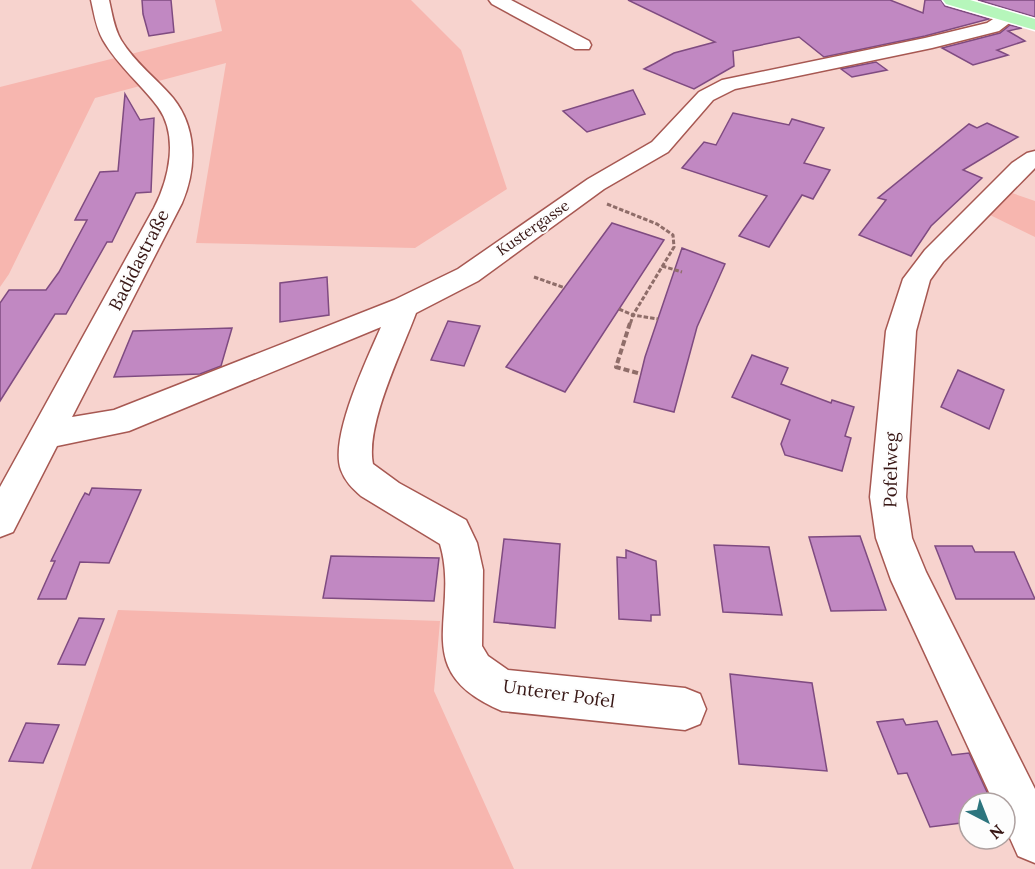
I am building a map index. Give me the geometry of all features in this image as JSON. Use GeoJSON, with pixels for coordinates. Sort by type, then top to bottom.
{"type":"FeatureCollection","features":[{"type":"Feature","properties":{"kind":"main road"},"geometry":{"type":"LineString","coordinates":[[952,0],[1035,25]]}},
{"type":"Feature","properties":{"kind":"street","name":"Badidastraße"},"geometry":{"type":"LineString","coordinates":[[0,521],[130,281],[176,188],[182,154],[182,131],[174,112],[123,56],[111,39],[100,0]]}},
{"type":"Feature","properties":{"kind":"street"},"geometry":{"type":"LineString","coordinates":[[498,0],[582,45]]}},
{"type":"Feature","properties":{"kind":"street","name":"Kustergasse"},"geometry":{"type":"LineString","coordinates":[[47,435],[85,430],[117,422],[405,307],[468,275],[596,184],[660,147],[713,91],[749,79],[925,44],[993,27],[1007,18]]}},
{"type":"Feature","properties":{"kind":"street","name":"Pofelweg"},"geometry":{"type":"LineString","coordinates":[[1035,158],[1020,168],[953,235],[917,279],[899,343],[888,497],[894,538],[910,580],[1035,839]]}},
{"type":"Feature","properties":{"kind":"street","name":"Unterer Pofel"},"geometry":{"type":"LineString","coordinates":[[405,307],[359,422],[354,455],[357,469],[375,487],[453,532],[459,543],[464,570],[462,648],[473,670],[502,690],[684,709]]}},
{"type":"Feature","properties":{"kind":"path"},"geometry":{"type":"LineString","coordinates":[[597,200],[657,224],[674,235],[674,247],[633,315],[616,367],[641,374]]}},
{"type":"Feature","properties":{"kind":"path"},"geometry":{"type":"LineString","coordinates":[[662,266],[682,272]]}},
{"type":"Feature","properties":{"kind":"path"},"geometry":{"type":"LineString","coordinates":[[534,277],[565,288]]}},
{"type":"Feature","properties":{"kind":"path"},"geometry":{"type":"LineString","coordinates":[[619,309],[633,315],[658,319]]}},
{"type":"Feature","properties":{"kind":"shaded area"},"geometry":{"type":"Polygon","coordinates":[[[215,0],[411,0],[461,50],[507,189],[415,248],[196,243],[226,63],[95,98],[9,274],[0,287],[0,87],[222,31],[215,0]]]}},
{"type":"Feature","properties":{"kind":"shaded area"},"geometry":{"type":"Polygon","coordinates":[[[1009,192],[1035,201],[1035,237],[986,213],[1009,192]]]}},
{"type":"Feature","properties":{"kind":"shaded area"},"geometry":{"type":"Polygon","coordinates":[[[118,610],[440,621],[434,691],[514,869],[31,869],[118,610]]]}},
{"type":"Feature","properties":{"kind":"building"},"geometry":{"type":"Polygon","coordinates":[[[142,0],[171,0],[174,32],[149,36],[142,0]]]}},
{"type":"Feature","properties":{"kind":"building"},"geometry":{"type":"Polygon","coordinates":[[[628,0],[890,0],[923,13],[925,0],[941,0],[945,6],[989,19],[925,36],[824,57],[799,37],[733,51],[734,66],[694,89],[644,69],[674,53],[715,42],[628,0]]]}},
{"type":"Feature","properties":{"kind":"building"},"geometry":{"type":"Polygon","coordinates":[[[978,0],[1035,0],[1035,17],[978,0]]]}},
{"type":"Feature","properties":{"kind":"building"},"geometry":{"type":"Polygon","coordinates":[[[1010,25],[1022,28],[1008,31],[1025,41],[997,50],[1008,55],[973,65],[942,48],[1000,33],[1010,25]]]}},
{"type":"Feature","properties":{"kind":"building"},"geometry":{"type":"Polygon","coordinates":[[[876,62],[887,70],[852,77],[841,69],[876,62]]]}},
{"type":"Feature","properties":{"kind":"building"},"geometry":{"type":"Polygon","coordinates":[[[633,90],[645,114],[587,132],[563,111],[633,90]]]}},
{"type":"Feature","properties":{"kind":"building"},"geometry":{"type":"Polygon","coordinates":[[[125,94],[140,120],[154,118],[151,192],[136,193],[112,242],[107,242],[66,314],[55,314],[0,401],[0,303],[9,290],[46,290],[59,272],[87,220],[75,220],[100,172],[118,171],[125,94]]]}},
{"type":"Feature","properties":{"kind":"building"},"geometry":{"type":"Polygon","coordinates":[[[733,113],[789,125],[792,119],[824,128],[804,163],[830,170],[813,199],[802,195],[769,247],[739,236],[767,196],[682,168],[704,142],[716,145],[733,113]]]}},
{"type":"Feature","properties":{"kind":"building"},"geometry":{"type":"Polygon","coordinates":[[[987,123],[1018,137],[963,170],[982,178],[931,226],[911,256],[859,235],[886,200],[878,198],[969,124],[977,128],[987,123]]]}},
{"type":"Feature","properties":{"kind":"building"},"geometry":{"type":"Polygon","coordinates":[[[612,223],[664,240],[565,392],[506,367],[612,223]]]}},
{"type":"Feature","properties":{"kind":"building"},"geometry":{"type":"Polygon","coordinates":[[[682,248],[725,264],[697,327],[674,412],[634,402],[645,357],[682,248]]]}},
{"type":"Feature","properties":{"kind":"building"},"geometry":{"type":"Polygon","coordinates":[[[327,277],[329,315],[280,322],[280,283],[327,277]]]}},
{"type":"Feature","properties":{"kind":"building"},"geometry":{"type":"Polygon","coordinates":[[[448,321],[480,326],[464,366],[431,360],[448,321]]]}},
{"type":"Feature","properties":{"kind":"building"},"geometry":{"type":"Polygon","coordinates":[[[232,328],[221,366],[200,374],[114,377],[133,331],[232,328]]]}},
{"type":"Feature","properties":{"kind":"building"},"geometry":{"type":"Polygon","coordinates":[[[752,355],[788,368],[781,384],[831,403],[832,400],[854,407],[845,436],[851,438],[842,471],[785,455],[781,444],[790,420],[732,397],[752,355]]]}},
{"type":"Feature","properties":{"kind":"building"},"geometry":{"type":"Polygon","coordinates":[[[958,370],[1004,390],[989,429],[941,407],[958,370]]]}},
{"type":"Feature","properties":{"kind":"building"},"geometry":{"type":"Polygon","coordinates":[[[92,488],[141,490],[109,563],[80,562],[66,599],[38,599],[55,561],[51,561],[85,493],[89,495],[92,488]]]}},
{"type":"Feature","properties":{"kind":"building"},"geometry":{"type":"Polygon","coordinates":[[[860,536],[886,610],[831,611],[809,537],[860,536]]]}},
{"type":"Feature","properties":{"kind":"building"},"geometry":{"type":"Polygon","coordinates":[[[504,539],[560,544],[555,628],[494,622],[504,539]]]}},
{"type":"Feature","properties":{"kind":"building"},"geometry":{"type":"Polygon","coordinates":[[[714,545],[769,547],[782,615],[723,612],[714,545]]]}},
{"type":"Feature","properties":{"kind":"building"},"geometry":{"type":"Polygon","coordinates":[[[935,546],[972,546],[975,552],[1014,552],[1035,599],[956,599],[935,546]]]}},
{"type":"Feature","properties":{"kind":"building"},"geometry":{"type":"Polygon","coordinates":[[[626,550],[656,561],[660,615],[651,615],[651,621],[619,619],[617,557],[626,558],[626,550]]]}},
{"type":"Feature","properties":{"kind":"building"},"geometry":{"type":"Polygon","coordinates":[[[331,556],[439,558],[434,601],[323,598],[331,556]]]}},
{"type":"Feature","properties":{"kind":"building"},"geometry":{"type":"Polygon","coordinates":[[[79,618],[104,619],[85,665],[58,664],[79,618]]]}},
{"type":"Feature","properties":{"kind":"building"},"geometry":{"type":"Polygon","coordinates":[[[730,674],[812,683],[827,771],[739,764],[730,674]]]}},
{"type":"Feature","properties":{"kind":"building"},"geometry":{"type":"Polygon","coordinates":[[[903,719],[906,725],[937,721],[952,755],[969,753],[986,791],[957,791],[957,824],[930,827],[907,773],[898,774],[877,722],[903,719]]]}},
{"type":"Feature","properties":{"kind":"building"},"geometry":{"type":"Polygon","coordinates":[[[26,723],[59,725],[43,763],[9,761],[26,723]]]}}]}
